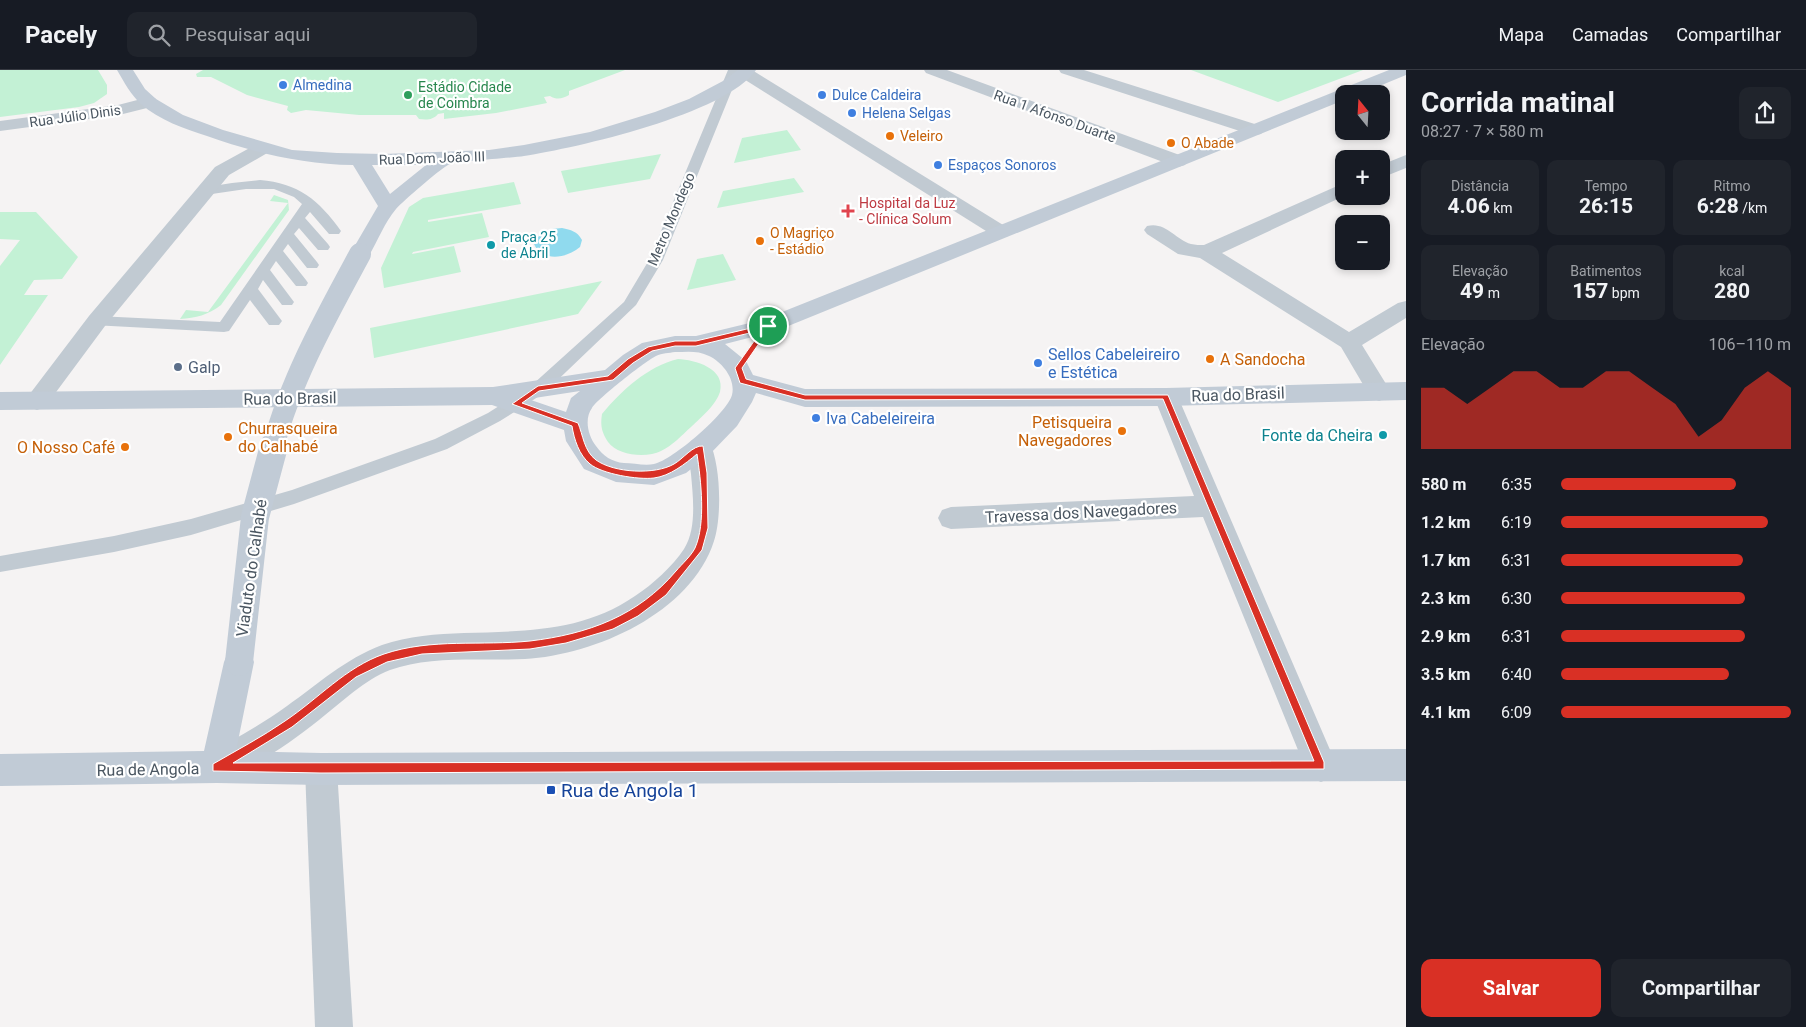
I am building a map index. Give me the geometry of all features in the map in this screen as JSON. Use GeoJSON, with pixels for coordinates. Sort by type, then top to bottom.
{"type":"FeatureCollection","features":[{"type":"Feature","properties":{"kind":"main road","name":"Rua Dom João III"},"geometry":{"type":"LineString","coordinates":[[125,70],[149,102],[173,116],[208,131],[262,148],[292,155],[359,160],[443,160],[510,154],[589,139],[673,112],[739,75]]}},
{"type":"Feature","properties":{"kind":"main road"},"geometry":{"type":"LineString","coordinates":[[1366,85],[1403,70]]}},
{"type":"Feature","properties":{"kind":"main road"},"geometry":{"type":"LineString","coordinates":[[696,344],[768,326],[1335,98]]}},
{"type":"Feature","properties":{"kind":"main road"},"geometry":{"type":"LineString","coordinates":[[359,160],[388,206],[443,160]]}},
{"type":"Feature","properties":{"kind":"main road","name":"Viaduto do Calhabé"},"geometry":{"type":"LineString","coordinates":[[217,767],[238,662],[256,517],[278,434],[299,376],[328,313],[388,206]]}},
{"type":"Feature","properties":{"kind":"main road"},"geometry":{"type":"LineString","coordinates":[[575,424],[578,441],[593,462],[616,472],[654,475],[677,466],[700,448],[728,420],[744,396],[740,374],[768,326]]}},
{"type":"Feature","properties":{"kind":"main road","name":"Rua do Brasil"},"geometry":{"type":"LineString","coordinates":[[0,401],[493,396],[575,424],[580,404],[630,361],[650,349],[675,344],[696,344],[717,350],[740,374],[805,398],[1166,397],[1406,391]]}},
{"type":"Feature","properties":{"kind":"main road"},"geometry":{"type":"LineString","coordinates":[[493,396],[610,378]]}},
{"type":"Feature","properties":{"kind":"main road","name":"Rua de Angola"},"geometry":{"type":"LineString","coordinates":[[0,770],[217,767],[321,769],[1406,765]]}},
{"type":"Feature","properties":{"kind":"street","name":"Rua 1 Afonso Duarte"},"geometry":{"type":"LineString","coordinates":[[932,70],[1178,161]]}},
{"type":"Feature","properties":{"kind":"street"},"geometry":{"type":"LineString","coordinates":[[1067,70],[1255,130]]}},
{"type":"Feature","properties":{"kind":"street"},"geometry":{"type":"LineString","coordinates":[[739,75],[1001,232]]}},
{"type":"Feature","properties":{"kind":"street","name":"Rua Júlio Dinis"},"geometry":{"type":"LineString","coordinates":[[0,126],[119,110],[149,102]]}},
{"type":"Feature","properties":{"kind":"street"},"geometry":{"type":"LineString","coordinates":[[36,401],[97,321],[222,171],[262,148]]}},
{"type":"Feature","properties":{"kind":"street"},"geometry":{"type":"LineString","coordinates":[[1390,168],[1406,160]]}},
{"type":"Feature","properties":{"kind":"street"},"geometry":{"type":"LineString","coordinates":[[1206,252],[1335,193]]}},
{"type":"Feature","properties":{"kind":"street"},"geometry":{"type":"LineString","coordinates":[[1154,230],[1185,249],[1206,252],[1349,342],[1378,392]]}},
{"type":"Feature","properties":{"kind":"street"},"geometry":{"type":"LineString","coordinates":[[1349,342],[1406,308]]}},
{"type":"Feature","properties":{"kind":"street"},"geometry":{"type":"LineString","coordinates":[[1166,397],[1320,766]]}},
{"type":"Feature","properties":{"kind":"street"},"geometry":{"type":"LineString","coordinates":[[217,767],[288,724],[353,674],[385,658],[422,650],[530,645],[566,639],[610,626],[635,613],[663,592],[698,550],[704,528],[705,504],[700,448]]}},
{"type":"Feature","properties":{"kind":"street","name":"Travessa dos Navegadores"},"geometry":{"type":"LineString","coordinates":[[951,518],[1212,506]]}},
{"type":"Feature","properties":{"kind":"street"},"geometry":{"type":"LineString","coordinates":[[321,769],[334,1027]]}},
{"type":"Feature","properties":{"kind":"lane","name":"Metro Mondego"},"geometry":{"type":"LineString","coordinates":[[0,564],[114,544],[191,527],[294,497],[441,444],[516,404],[538,389],[629,305],[662,245],[739,75]]}},
{"type":"Feature","properties":{"kind":"lane"},"geometry":{"type":"LineString","coordinates":[[205,191],[232,186],[271,185],[299,192],[334,231]]}},
{"type":"Feature","properties":{"kind":"lane"},"geometry":{"type":"LineString","coordinates":[[97,321],[224,327],[309,203]]}},
{"type":"Feature","properties":{"kind":"lane"},"geometry":{"type":"LineString","coordinates":[[298,218],[323,247]]}},
{"type":"Feature","properties":{"kind":"lane"},"geometry":{"type":"LineString","coordinates":[[287,234],[312,265]]}},
{"type":"Feature","properties":{"kind":"lane"},"geometry":{"type":"LineString","coordinates":[[276,251],[301,283]]}},
{"type":"Feature","properties":{"kind":"lane"},"geometry":{"type":"LineString","coordinates":[[263,270],[287,302]]}},
{"type":"Feature","properties":{"kind":"lane"},"geometry":{"type":"LineString","coordinates":[[250,289],[274,321]]}},
{"type":"Feature","properties":{"kind":"green space"},"geometry":{"type":"Polygon","coordinates":[[[0,70],[98,70],[107,85],[107,94],[94,103],[79,107],[0,117],[0,70]]]}},
{"type":"Feature","properties":{"kind":"green space","name":"Estádio Cidade de Coimbra"},"geometry":{"type":"Polygon","coordinates":[[[203,70],[625,70],[569,91],[569,95],[564,97],[544,97],[547,103],[496,113],[444,119],[444,113],[432,118],[419,119],[416,115],[359,115],[306,110],[291,113],[287,110],[288,106],[247,95],[211,77],[197,77],[196,74],[203,70]]]}},
{"type":"Feature","properties":{"kind":"green space"},"geometry":{"type":"Polygon","coordinates":[[[1191,70],[1363,70],[1278,102],[1191,70]]]}},
{"type":"Feature","properties":{"kind":"green space"},"geometry":{"type":"Polygon","coordinates":[[[787,130],[801,150],[734,163],[742,138],[787,130]]]}},
{"type":"Feature","properties":{"kind":"green space"},"geometry":{"type":"Polygon","coordinates":[[[661,154],[650,179],[568,193],[561,171],[661,154]]]}},
{"type":"Feature","properties":{"kind":"green space"},"geometry":{"type":"Polygon","coordinates":[[[794,178],[804,192],[717,208],[723,191],[794,178]]]}},
{"type":"Feature","properties":{"kind":"green space"},"geometry":{"type":"Polygon","coordinates":[[[514,182],[521,204],[428,220],[428,222],[482,213],[489,237],[413,252],[412,254],[454,246],[461,272],[384,288],[381,268],[409,207],[423,198],[514,182]]]}},
{"type":"Feature","properties":{"kind":"green space"},"geometry":{"type":"Polygon","coordinates":[[[274,195],[288,200],[289,210],[221,305],[211,311],[202,315],[180,319],[186,310],[208,312],[288,203],[270,201],[274,195]]]}},
{"type":"Feature","properties":{"kind":"green space"},"geometry":{"type":"Polygon","coordinates":[[[0,212],[36,212],[78,257],[62,279],[34,280],[24,295],[48,295],[0,365],[0,266],[20,240],[0,239],[0,212]]]}},
{"type":"Feature","properties":{"kind":"green space"},"geometry":{"type":"Polygon","coordinates":[[[723,254],[736,280],[687,290],[697,259],[723,254]]]}},
{"type":"Feature","properties":{"kind":"green space"},"geometry":{"type":"Polygon","coordinates":[[[602,281],[578,314],[374,358],[370,328],[602,281]]]}},
{"type":"Feature","properties":{"kind":"green space"},"geometry":{"type":"Polygon","coordinates":[[[678,359],[693,361],[714,371],[721,384],[720,392],[715,402],[680,437],[661,451],[641,455],[625,453],[613,447],[608,442],[601,426],[602,414],[626,388],[646,373],[667,362],[678,359]]]}},
{"type":"Feature","properties":{"kind":"water"},"geometry":{"type":"Polygon","coordinates":[[[562,228],[571,230],[578,235],[582,240],[580,247],[569,254],[556,257],[543,254],[538,250],[534,244],[536,238],[552,229],[562,228]]]}},
{"type":"Feature","properties":{"kind":"place","name":"Almedina"},"geometry":{"type":"Point","coordinates":[283,85]}},
{"type":"Feature","properties":{"kind":"place","name":"Estádio Cidade de Coimbra"},"geometry":{"type":"Point","coordinates":[408,95]}},
{"type":"Feature","properties":{"kind":"place","name":"Dulce Caldeira"},"geometry":{"type":"Point","coordinates":[822,95]}},
{"type":"Feature","properties":{"kind":"place","name":"Helena Selgas"},"geometry":{"type":"Point","coordinates":[852,113]}},
{"type":"Feature","properties":{"kind":"place","name":"Veleiro"},"geometry":{"type":"Point","coordinates":[890,136]}},
{"type":"Feature","properties":{"kind":"place","name":"O Abade"},"geometry":{"type":"Point","coordinates":[1171,143]}},
{"type":"Feature","properties":{"kind":"place","name":"Espaços Sonoros"},"geometry":{"type":"Point","coordinates":[938,165]}},
{"type":"Feature","properties":{"kind":"place","name":"Hospital da Luz - Clínica Solum"},"geometry":{"type":"Point","coordinates":[848,211]}},
{"type":"Feature","properties":{"kind":"place","name":"O Magriço - Estádio"},"geometry":{"type":"Point","coordinates":[760,241]}},
{"type":"Feature","properties":{"kind":"place","name":"Praça 25 de Abril"},"geometry":{"type":"Point","coordinates":[491,245]}},
{"type":"Feature","properties":{"kind":"place","name":"A Sandocha"},"geometry":{"type":"Point","coordinates":[1210,359]}},
{"type":"Feature","properties":{"kind":"place","name":"Sellos Cabeleireiro e Estética"},"geometry":{"type":"Point","coordinates":[1038,363]}},
{"type":"Feature","properties":{"kind":"place","name":"Galp"},"geometry":{"type":"Point","coordinates":[178,367]}},
{"type":"Feature","properties":{"kind":"place","name":"Iva Cabeleireira"},"geometry":{"type":"Point","coordinates":[816,418]}},
{"type":"Feature","properties":{"kind":"place","name":"Petisqueira Navegadores"},"geometry":{"type":"Point","coordinates":[1122,431]}},
{"type":"Feature","properties":{"kind":"place","name":"Fonte da Cheira"},"geometry":{"type":"Point","coordinates":[1383,435]}},
{"type":"Feature","properties":{"kind":"place","name":"Churrasqueira do Calhabé"},"geometry":{"type":"Point","coordinates":[228,437]}},
{"type":"Feature","properties":{"kind":"place","name":"O Nosso Café"},"geometry":{"type":"Point","coordinates":[125,447]}},
{"type":"Feature","properties":{"kind":"place","name":"Rua de Angola 1"},"geometry":{"type":"Point","coordinates":[551,790]}},
{"type":"Feature","properties":{"kind":"route"},"geometry":{"type":"LineString","coordinates":[[768,326],[738,368],[743,381],[805,398],[1166,397],[1320,766],[321,769],[217,767],[288,724],[353,674],[385,658],[422,650],[530,645],[566,639],[610,626],[635,613],[663,592],[681,573],[698,550],[704,528],[704,473],[700,448],[677,466],[654,475],[616,472],[593,462],[578,441],[575,424],[516,404],[538,389],[610,378],[630,361],[650,349],[675,344],[696,344],[768,326]]}}]}
